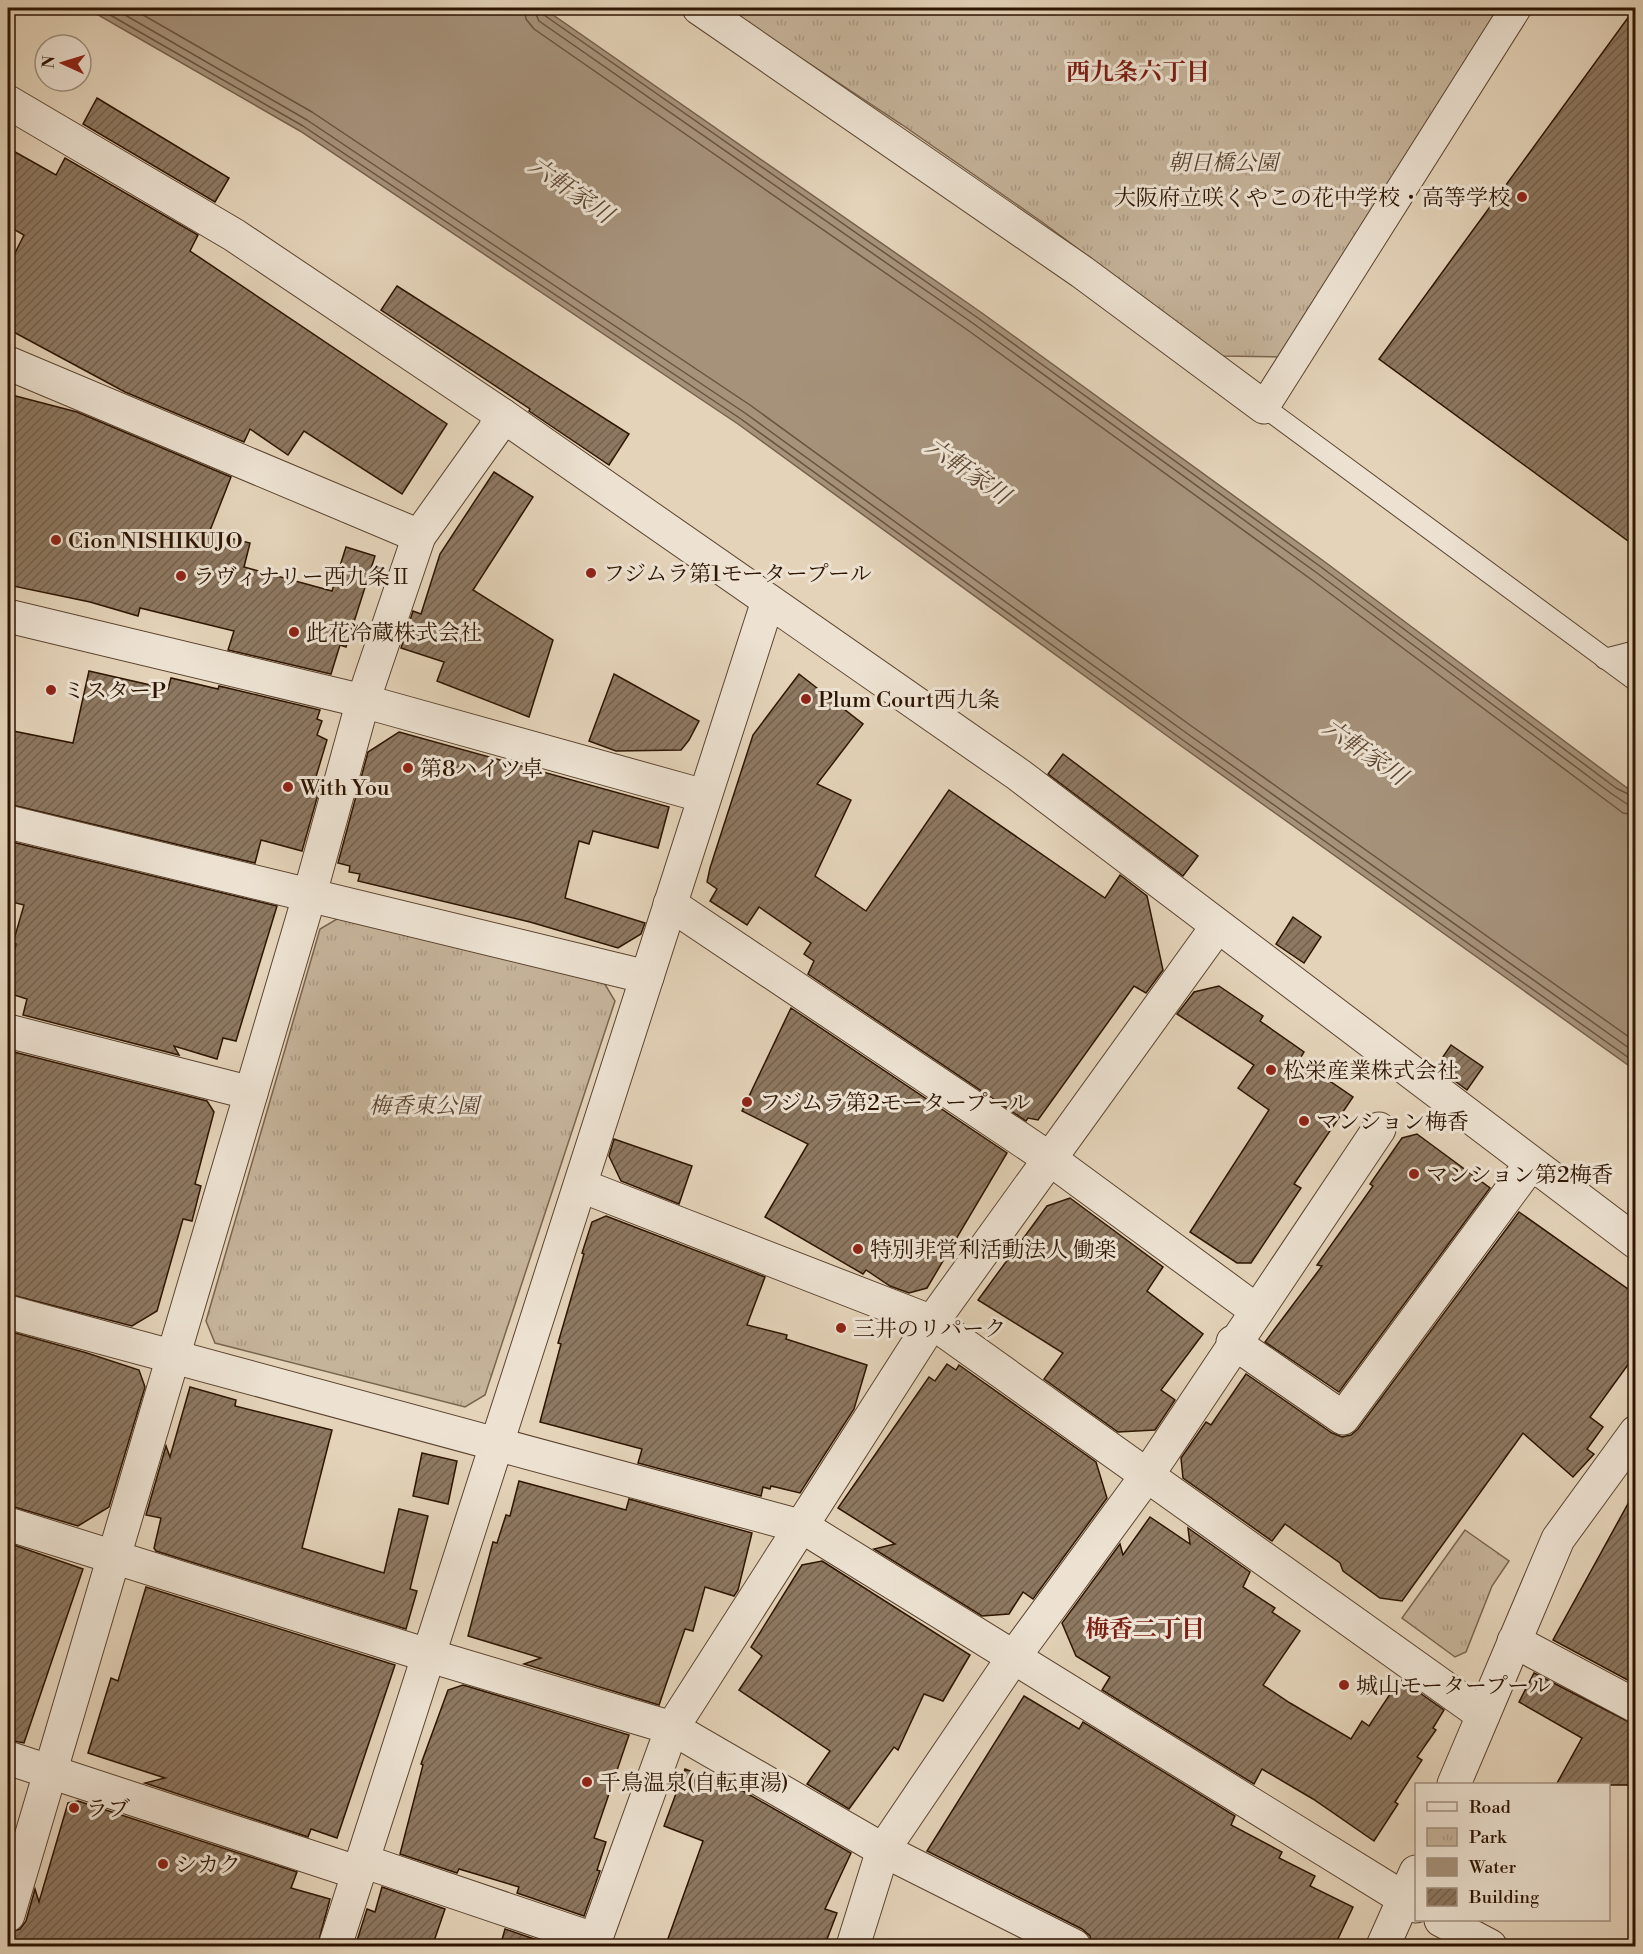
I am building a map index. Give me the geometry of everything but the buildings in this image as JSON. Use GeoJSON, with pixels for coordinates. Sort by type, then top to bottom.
{"type":"FeatureCollection","features":[{"type":"Feature","properties":{"kind":"street"},"geometry":{"type":"LineString","coordinates":[[699,8],[1082,273],[1264,407],[1516,8]]}},
{"type":"Feature","properties":{"kind":"street"},"geometry":{"type":"LineString","coordinates":[[8,102],[234,235],[502,415],[1019,775],[1530,1165],[1635,1242]]}},
{"type":"Feature","properties":{"kind":"street"},"geometry":{"type":"LineString","coordinates":[[8,363],[419,536]]}},
{"type":"Feature","properties":{"kind":"street"},"geometry":{"type":"LineString","coordinates":[[8,1915],[115,1557],[171,1357],[309,897],[363,701],[419,536],[494,431],[502,415]]}},
{"type":"Feature","properties":{"kind":"street"},"geometry":{"type":"LineString","coordinates":[[335,1947],[427,1655],[582,1186],[704,796],[768,601]]}},
{"type":"Feature","properties":{"kind":"street"},"geometry":{"type":"LineString","coordinates":[[8,616],[363,701],[704,796]]}},
{"type":"Feature","properties":{"kind":"street"},"geometry":{"type":"LineString","coordinates":[[8,822],[309,897],[647,976]]}},
{"type":"Feature","properties":{"kind":"street"},"geometry":{"type":"LineString","coordinates":[[670,904],[1050,1159],[1257,1311]]}},
{"type":"Feature","properties":{"kind":"street"},"geometry":{"type":"LineString","coordinates":[[8,1758],[361,1867],[595,1943],[672,1728],[803,1527],[932,1322],[1217,927]]}},
{"type":"Feature","properties":{"kind":"street"},"geometry":{"type":"LineString","coordinates":[[8,1031],[251,1093]]}},
{"type":"Feature","properties":{"kind":"street"},"geometry":{"type":"LineString","coordinates":[[853,1947],[883,1850],[1013,1658],[1148,1474],[1233,1342],[1257,1311],[1379,1129]]}},
{"type":"Feature","properties":{"kind":"street"},"geometry":{"type":"LineString","coordinates":[[1233,1342],[1343,1418],[1530,1165]]}},
{"type":"Feature","properties":{"kind":"street"},"geometry":{"type":"LineString","coordinates":[[582,1186],[932,1322],[1483,1715]]}},
{"type":"Feature","properties":{"kind":"street"},"geometry":{"type":"LineString","coordinates":[[8,1312],[803,1527],[1013,1658],[1413,1892],[1383,1947]]}},
{"type":"Feature","properties":{"kind":"street"},"geometry":{"type":"LineString","coordinates":[[1455,1783],[1558,1539],[1635,1432]]}},
{"type":"Feature","properties":{"kind":"street"},"geometry":{"type":"LineString","coordinates":[[8,1524],[427,1655],[672,1728],[883,1850],[1074,1947]]}},
{"type":"Feature","properties":{"kind":"street"},"geometry":{"type":"LineString","coordinates":[[1514,1641],[1635,1706]]}},
{"type":"Feature","properties":{"kind":"street"},"geometry":{"type":"LineString","coordinates":[[1444,1921],[1490,1947]]}},
{"type":"Feature","properties":{"kind":"lane"},"geometry":{"type":"LineString","coordinates":[[1264,407],[1635,681]]}},
{"type":"Feature","properties":{"kind":"lane"},"geometry":{"type":"LineString","coordinates":[[1605,659],[1635,651]]}},
{"type":"Feature","properties":{"kind":"green space","name":"朝日橋公園"},"geometry":{"type":"Polygon","coordinates":[[[725,8],[1506,8],[1283,357],[1222,356],[1042,222],[901,124],[725,8]]]}},
{"type":"Feature","properties":{"kind":"green space","name":"梅香東公園"},"geometry":{"type":"Polygon","coordinates":[[[342,916],[603,981],[615,1001],[485,1395],[465,1407],[215,1343],[206,1321],[320,929],[342,916]]]}},
{"type":"Feature","properties":{"kind":"green space"},"geometry":{"type":"Polygon","coordinates":[[[1465,1530],[1509,1561],[1492,1586],[1466,1652],[1455,1657],[1402,1618],[1465,1530]]]}},
{"type":"Feature","properties":{"kind":"water","name":"六軒家川"},"geometry":{"type":"Polygon","coordinates":[[[86,8],[543,8],[982,313],[1325,562],[1635,794],[1635,1070],[1177,743],[738,424],[300,131],[86,8]]]}},
{"type":"Feature","properties":{"kind":"place","name":"大阪府立咲くやこの花中学校・高等学校"},"geometry":{"type":"Point","coordinates":[1522,197]}},
{"type":"Feature","properties":{"kind":"place","name":"Cion NISHIKUJO"},"geometry":{"type":"Point","coordinates":[56,540]}},
{"type":"Feature","properties":{"kind":"place","name":"フジムラ第1モータープール"},"geometry":{"type":"Point","coordinates":[591,573]}},
{"type":"Feature","properties":{"kind":"place","name":"ラヴィナリー西九条Ⅱ"},"geometry":{"type":"Point","coordinates":[181,576]}},
{"type":"Feature","properties":{"kind":"place","name":"此花冷蔵株式会社"},"geometry":{"type":"Point","coordinates":[294,632]}},
{"type":"Feature","properties":{"kind":"place","name":"ミスターP"},"geometry":{"type":"Point","coordinates":[51,690]}},
{"type":"Feature","properties":{"kind":"place","name":"Plum Court西九条"},"geometry":{"type":"Point","coordinates":[806,699]}},
{"type":"Feature","properties":{"kind":"place","name":"第8ハイツ卓"},"geometry":{"type":"Point","coordinates":[408,768]}},
{"type":"Feature","properties":{"kind":"place","name":"With You"},"geometry":{"type":"Point","coordinates":[288,787]}},
{"type":"Feature","properties":{"kind":"place","name":"松栄産業株式会社"},"geometry":{"type":"Point","coordinates":[1271,1070]}},
{"type":"Feature","properties":{"kind":"place","name":"フジムラ第2モータープール"},"geometry":{"type":"Point","coordinates":[747,1102]}},
{"type":"Feature","properties":{"kind":"place","name":"マンション梅香"},"geometry":{"type":"Point","coordinates":[1304,1121]}},
{"type":"Feature","properties":{"kind":"place","name":"マンション第2梅香"},"geometry":{"type":"Point","coordinates":[1414,1174]}},
{"type":"Feature","properties":{"kind":"place","name":"特別非営利活動法人 働楽"},"geometry":{"type":"Point","coordinates":[858,1249]}},
{"type":"Feature","properties":{"kind":"place","name":"三井のリパーク"},"geometry":{"type":"Point","coordinates":[841,1328]}},
{"type":"Feature","properties":{"kind":"place","name":"城山モータープール"},"geometry":{"type":"Point","coordinates":[1344,1685]}},
{"type":"Feature","properties":{"kind":"place","name":"千鳥温泉(自転車湯)"},"geometry":{"type":"Point","coordinates":[587,1782]}},
{"type":"Feature","properties":{"kind":"place","name":"ラブ"},"geometry":{"type":"Point","coordinates":[74,1808]}},
{"type":"Feature","properties":{"kind":"place","name":"シカク"},"geometry":{"type":"Point","coordinates":[163,1864]}},
{"type":"Feature","properties":{"kind":"district","name":"西九条六丁目"},"geometry":{"type":"Point","coordinates":[1138,72]}},
{"type":"Feature","properties":{"kind":"district","name":"梅香二丁目"},"geometry":{"type":"Point","coordinates":[1145,1629]}}]}
